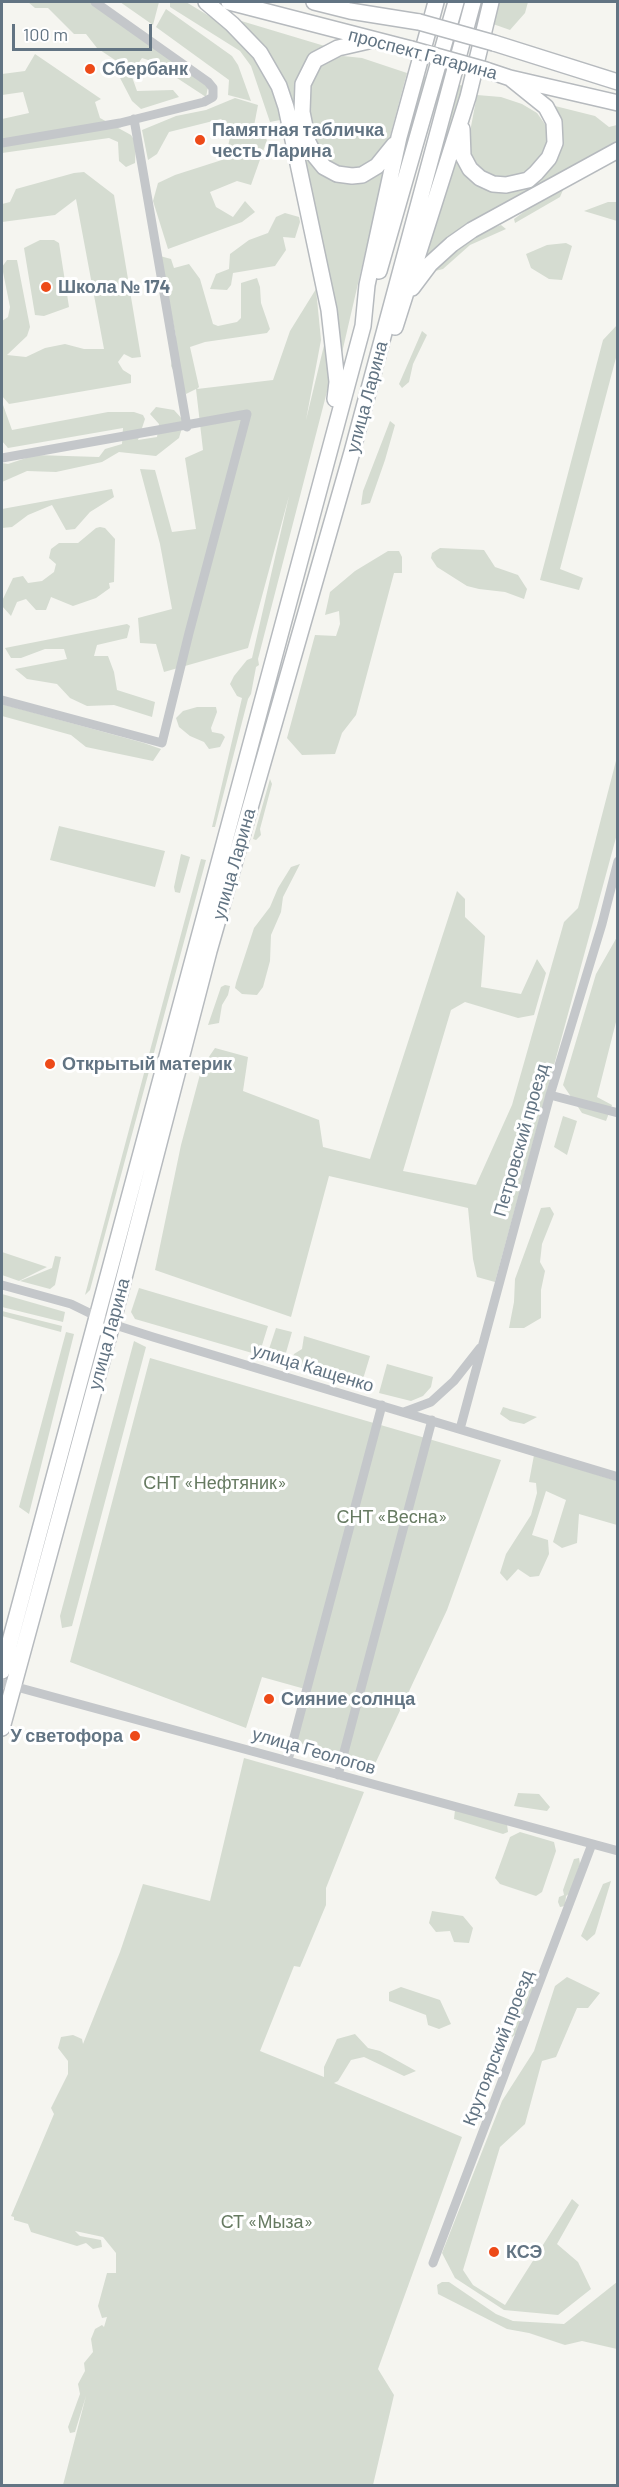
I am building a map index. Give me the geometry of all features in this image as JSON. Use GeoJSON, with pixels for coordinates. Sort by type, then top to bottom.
{"type":"FeatureCollection","features":[{"type":"Feature","properties":{"kind":"main road"},"geometry":{"type":"LineString","coordinates":[[206,2],[232,24],[260,53],[279,86],[286,107],[334,347],[337,382],[326,458]]}},
{"type":"Feature","properties":{"kind":"main road","name":"проспект Гагарина"},"geometry":{"type":"LineString","coordinates":[[229,2],[411,49],[510,78],[618,103]]}},
{"type":"Feature","properties":{"kind":"main road","name":"проспект Гагарина"},"geometry":{"type":"LineString","coordinates":[[314,2],[350,11],[419,22],[618,82]]}},
{"type":"Feature","properties":{"kind":"main road"},"geometry":{"type":"LineString","coordinates":[[330,2],[350,11]]}},
{"type":"Feature","properties":{"kind":"main road"},"geometry":{"type":"LineString","coordinates":[[326,458],[363,326],[367,285],[399,137],[436,2]]}},
{"type":"Feature","properties":{"kind":"main road","name":"улица Ларина"},"geometry":{"type":"LineString","coordinates":[[363,326],[456,2]]}},
{"type":"Feature","properties":{"kind":"main road","name":"улица Ларина"},"geometry":{"type":"LineString","coordinates":[[2,1728],[7,1685],[112,1324],[209,951],[352,452],[473,2]]}},
{"type":"Feature","properties":{"kind":"main road"},"geometry":{"type":"LineString","coordinates":[[491,2],[461,133],[463,156],[470,169],[480,178],[493,184],[528,180],[549,158],[555,143],[554,122],[546,107],[510,78]]}},
{"type":"Feature","properties":{"kind":"main road"},"geometry":{"type":"LineString","coordinates":[[373,40],[338,48],[315,60],[303,84],[302,112],[309,142],[315,156],[324,167],[337,174],[352,176],[362,175],[377,166],[399,137]]}},
{"type":"Feature","properties":{"kind":"main road"},"geometry":{"type":"LineString","coordinates":[[352,452],[401,309],[468,97]]}},
{"type":"Feature","properties":{"kind":"main road"},"geometry":{"type":"LineString","coordinates":[[401,309],[416,282],[430,264],[452,244],[493,217],[618,150]]}},
{"type":"Feature","properties":{"kind":"main road","name":"улица Ларина"},"geometry":{"type":"LineString","coordinates":[[2,1671],[326,458]]}},
{"type":"Feature","properties":{"kind":"street"},"geometry":{"type":"LineString","coordinates":[[2,143],[134,119],[204,102],[213,97],[213,88],[208,82],[95,2]]}},
{"type":"Feature","properties":{"kind":"street"},"geometry":{"type":"LineString","coordinates":[[134,119],[187,426]]}},
{"type":"Feature","properties":{"kind":"street"},"geometry":{"type":"LineString","coordinates":[[2,459],[247,414],[162,743],[2,700]]}},
{"type":"Feature","properties":{"kind":"street","name":"Петровский проезд"},"geometry":{"type":"LineString","coordinates":[[460,1429],[550,1095],[599,934],[618,861]]}},
{"type":"Feature","properties":{"kind":"street"},"geometry":{"type":"LineString","coordinates":[[550,1095],[618,1113]]}},
{"type":"Feature","properties":{"kind":"street","name":"улица Кащенко"},"geometry":{"type":"LineString","coordinates":[[2,1285],[71,1304],[112,1324],[618,1477]]}},
{"type":"Feature","properties":{"kind":"street"},"geometry":{"type":"LineString","coordinates":[[404,1412],[430,1402],[454,1381],[483,1343]]}},
{"type":"Feature","properties":{"kind":"street"},"geometry":{"type":"LineString","coordinates":[[288,1760],[382,1405]]}},
{"type":"Feature","properties":{"kind":"street"},"geometry":{"type":"LineString","coordinates":[[339,1775],[432,1420]]}},
{"type":"Feature","properties":{"kind":"street","name":"улица Геологов"},"geometry":{"type":"LineString","coordinates":[[7,1685],[618,1851]]}},
{"type":"Feature","properties":{"kind":"street","name":"Крутоярский проезд"},"geometry":{"type":"LineString","coordinates":[[433,2263],[592,1844]]}},
{"type":"Feature","properties":{"kind":"green space"},"geometry":{"type":"Polygon","coordinates":[[[28,2],[90,2],[208,87],[206,97],[151,61],[142,58],[131,74],[137,91],[173,90],[179,97],[141,109],[132,101],[120,78],[121,64],[97,48],[86,34],[74,34],[48,8],[35,8],[28,2]]]}},
{"type":"Feature","properties":{"kind":"green space"},"geometry":{"type":"Polygon","coordinates":[[[120,2],[159,2],[153,25],[120,2]]]}},
{"type":"Feature","properties":{"kind":"green space"},"geometry":{"type":"Polygon","coordinates":[[[170,2],[186,2],[224,25],[265,69],[285,119],[270,122],[251,66],[240,51],[170,7],[170,2]]]}},
{"type":"Feature","properties":{"kind":"green space"},"geometry":{"type":"Polygon","coordinates":[[[500,2],[528,2],[525,13],[510,30],[493,24],[500,2]]]}},
{"type":"Feature","properties":{"kind":"green space"},"geometry":{"type":"Polygon","coordinates":[[[166,9],[232,56],[238,65],[251,101],[228,95],[229,80],[156,27],[166,9]]]}},
{"type":"Feature","properties":{"kind":"green space"},"geometry":{"type":"Polygon","coordinates":[[[238,20],[328,47],[297,107],[335,180],[385,167],[341,357],[298,133],[238,20]]]}},
{"type":"Feature","properties":{"kind":"green space"},"geometry":{"type":"Polygon","coordinates":[[[35,54],[101,99],[95,102],[100,118],[131,135],[136,143],[135,163],[126,167],[119,161],[118,142],[109,138],[2,153],[2,119],[29,113],[23,92],[2,95],[2,74],[25,71],[35,54]]]}},
{"type":"Feature","properties":{"kind":"green space"},"geometry":{"type":"Polygon","coordinates":[[[343,56],[362,58],[407,73],[389,140],[379,159],[357,171],[332,166],[317,149],[306,102],[314,70],[327,60],[343,56]]]}},
{"type":"Feature","properties":{"kind":"green space"},"geometry":{"type":"Polygon","coordinates":[[[421,75],[426,77],[379,248],[421,75]]]}},
{"type":"Feature","properties":{"kind":"green space"},"geometry":{"type":"Polygon","coordinates":[[[457,84],[463,86],[400,296],[457,84]]]}},
{"type":"Feature","properties":{"kind":"green space"},"geometry":{"type":"Polygon","coordinates":[[[477,95],[501,97],[522,104],[537,113],[547,127],[547,141],[540,159],[522,175],[502,178],[492,176],[477,166],[470,153],[469,137],[477,95]]]}},
{"type":"Feature","properties":{"kind":"green space"},"geometry":{"type":"Polygon","coordinates":[[[235,98],[258,105],[254,126],[267,140],[251,185],[237,181],[210,192],[216,207],[233,217],[245,201],[255,212],[242,222],[168,249],[153,201],[158,183],[225,159],[232,129],[221,119],[169,132],[157,154],[148,160],[142,130],[176,116],[206,110],[235,98]]]}},
{"type":"Feature","properties":{"kind":"green space"},"geometry":{"type":"Polygon","coordinates":[[[555,106],[595,116],[609,127],[617,125],[617,143],[554,176],[423,265],[455,159],[471,181],[489,190],[502,193],[536,182],[556,163],[561,150],[562,121],[555,106]]]}},
{"type":"Feature","properties":{"kind":"green space"},"geometry":{"type":"Polygon","coordinates":[[[84,172],[114,195],[141,357],[132,358],[124,354],[118,362],[123,370],[131,375],[131,383],[9,404],[2,396],[2,321],[8,317],[10,307],[2,267],[7,260],[17,260],[30,327],[27,336],[7,355],[26,357],[45,348],[65,344],[84,349],[104,349],[76,199],[55,215],[2,222],[2,204],[10,202],[16,189],[84,172]]]}},
{"type":"Feature","properties":{"kind":"green space"},"geometry":{"type":"Polygon","coordinates":[[[563,190],[560,197],[515,223],[514,219],[550,193],[563,190]]]}},
{"type":"Feature","properties":{"kind":"green space"},"geometry":{"type":"Polygon","coordinates":[[[608,202],[617,202],[617,221],[584,211],[608,202]]]}},
{"type":"Feature","properties":{"kind":"green space"},"geometry":{"type":"Polygon","coordinates":[[[285,213],[299,217],[300,222],[295,238],[283,237],[286,250],[275,266],[233,273],[231,285],[227,290],[210,289],[216,274],[229,269],[230,254],[249,240],[268,233],[276,217],[285,213]]]}},
{"type":"Feature","properties":{"kind":"green space"},"geometry":{"type":"Polygon","coordinates":[[[501,225],[506,229],[470,245],[443,269],[435,271],[447,255],[469,237],[501,225]]]}},
{"type":"Feature","properties":{"kind":"green space"},"geometry":{"type":"Polygon","coordinates":[[[40,240],[54,240],[59,243],[69,307],[44,316],[35,315],[24,248],[40,240]]]}},
{"type":"Feature","properties":{"kind":"green space"},"geometry":{"type":"Polygon","coordinates":[[[566,243],[572,246],[562,280],[549,279],[531,268],[526,254],[547,245],[566,243]]]}},
{"type":"Feature","properties":{"kind":"green space"},"geometry":{"type":"Polygon","coordinates":[[[160,256],[171,259],[174,268],[189,264],[200,279],[213,324],[218,326],[237,322],[241,318],[241,283],[257,278],[260,287],[261,303],[270,329],[267,333],[205,342],[190,347],[199,387],[197,389],[273,380],[290,331],[316,289],[321,340],[306,420],[326,337],[331,376],[258,659],[259,665],[256,667],[251,694],[215,827],[212,827],[242,698],[237,696],[230,684],[247,660],[252,658],[289,496],[248,648],[164,672],[156,644],[140,643],[138,618],[172,609],[160,544],[140,469],[155,470],[172,532],[196,529],[185,458],[203,450],[196,389],[186,394],[171,366],[176,337],[160,256]]]}},
{"type":"Feature","properties":{"kind":"green space"},"geometry":{"type":"Polygon","coordinates":[[[617,325],[617,354],[560,569],[583,578],[579,590],[540,580],[603,340],[617,325]]]}},
{"type":"Feature","properties":{"kind":"green space"},"geometry":{"type":"Polygon","coordinates":[[[422,331],[427,335],[413,364],[409,382],[402,388],[399,384],[422,331]]]}},
{"type":"Feature","properties":{"kind":"green space"},"geometry":{"type":"Polygon","coordinates":[[[2,402],[12,430],[108,412],[134,412],[143,415],[145,419],[138,440],[157,437],[159,424],[150,414],[156,407],[174,410],[184,421],[179,438],[156,456],[119,452],[102,462],[56,472],[27,471],[2,482],[2,463],[8,464],[35,455],[99,457],[105,449],[122,444],[123,428],[8,448],[2,441],[2,402]]]}},
{"type":"Feature","properties":{"kind":"green space"},"geometry":{"type":"Polygon","coordinates":[[[390,421],[395,425],[385,460],[370,503],[361,505],[363,491],[390,421]]]}},
{"type":"Feature","properties":{"kind":"green space"},"geometry":{"type":"Polygon","coordinates":[[[112,489],[114,497],[90,512],[75,529],[66,530],[52,505],[28,515],[12,527],[2,528],[2,509],[112,489]]]}},
{"type":"Feature","properties":{"kind":"green space"},"geometry":{"type":"Polygon","coordinates":[[[100,527],[105,528],[115,539],[114,582],[109,583],[110,588],[96,598],[73,606],[51,597],[46,610],[36,610],[26,599],[17,602],[11,616],[2,606],[2,601],[13,578],[23,576],[28,583],[42,581],[54,572],[56,564],[49,558],[51,549],[59,543],[78,543],[100,527]]]}},
{"type":"Feature","properties":{"kind":"green space"},"geometry":{"type":"Polygon","coordinates":[[[440,548],[484,550],[495,567],[518,575],[527,589],[524,599],[505,592],[467,586],[437,567],[431,558],[432,553],[440,548]]]}},
{"type":"Feature","properties":{"kind":"green space"},"geometry":{"type":"Polygon","coordinates":[[[388,551],[399,551],[402,557],[402,573],[394,573],[356,715],[342,733],[335,754],[302,755],[287,738],[315,635],[336,636],[340,624],[339,611],[325,615],[330,592],[355,571],[388,551]]]}},
{"type":"Feature","properties":{"kind":"green space"},"geometry":{"type":"Polygon","coordinates":[[[127,624],[130,626],[127,638],[97,645],[94,656],[108,656],[117,690],[155,702],[152,717],[114,705],[87,706],[70,698],[57,684],[27,679],[15,669],[67,659],[64,649],[45,649],[21,658],[11,658],[5,648],[127,624]]]}},
{"type":"Feature","properties":{"kind":"green space"},"geometry":{"type":"Polygon","coordinates":[[[2,704],[161,749],[153,761],[86,747],[71,735],[2,716],[2,704]]]}},
{"type":"Feature","properties":{"kind":"green space"},"geometry":{"type":"Polygon","coordinates":[[[197,707],[216,707],[217,712],[211,728],[212,732],[225,737],[220,747],[209,749],[204,742],[190,736],[179,727],[176,718],[183,711],[197,707]]]}},
{"type":"Feature","properties":{"kind":"green space"},"geometry":{"type":"Polygon","coordinates":[[[617,757],[617,834],[495,1282],[477,1277],[468,1208],[329,1176],[291,1317],[155,1270],[181,1145],[202,1067],[215,1048],[248,1057],[243,1091],[319,1120],[323,1147],[370,1159],[457,891],[465,899],[465,917],[485,936],[481,987],[521,994],[537,959],[546,973],[534,1015],[518,1018],[465,1002],[451,1010],[403,1171],[476,1185],[512,1105],[564,922],[578,908],[617,757]]]}},
{"type":"Feature","properties":{"kind":"green space"},"geometry":{"type":"Polygon","coordinates":[[[270,779],[272,784],[260,829],[261,835],[256,840],[253,839],[270,779]]]}},
{"type":"Feature","properties":{"kind":"green space"},"geometry":{"type":"Polygon","coordinates":[[[59,826],[165,851],[155,887],[50,860],[59,826]]]}},
{"type":"Feature","properties":{"kind":"green space"},"geometry":{"type":"Polygon","coordinates":[[[181,854],[190,857],[180,893],[175,892],[174,887],[181,854]]]}},
{"type":"Feature","properties":{"kind":"green space"},"geometry":{"type":"Polygon","coordinates":[[[201,859],[206,860],[90,1290],[85,1295],[201,859]]]}},
{"type":"Feature","properties":{"kind":"green space"},"geometry":{"type":"Polygon","coordinates":[[[300,864],[283,897],[281,912],[271,935],[270,961],[263,987],[257,995],[242,994],[235,988],[254,928],[270,907],[291,867],[300,864]]]}},
{"type":"Feature","properties":{"kind":"green space"},"geometry":{"type":"Polygon","coordinates":[[[617,937],[617,1018],[597,1097],[612,1105],[606,1121],[582,1113],[563,1085],[596,974],[617,937]]]}},
{"type":"Feature","properties":{"kind":"green space"},"geometry":{"type":"Polygon","coordinates":[[[230,986],[222,1005],[219,1023],[208,1025],[221,987],[230,986]]]}},
{"type":"Feature","properties":{"kind":"green space"},"geometry":{"type":"Polygon","coordinates":[[[563,1116],[577,1121],[567,1155],[554,1147],[563,1116]]]}},
{"type":"Feature","properties":{"kind":"green space"},"geometry":{"type":"Polygon","coordinates":[[[550,1207],[554,1214],[542,1244],[540,1262],[545,1271],[541,1290],[541,1318],[524,1328],[509,1328],[514,1302],[515,1279],[541,1208],[550,1207]]]}},
{"type":"Feature","properties":{"kind":"green space"},"geometry":{"type":"Polygon","coordinates":[[[2,1252],[47,1267],[19,1281],[2,1275],[2,1252]]]}},
{"type":"Feature","properties":{"kind":"green space"},"geometry":{"type":"Polygon","coordinates":[[[55,1256],[61,1257],[55,1285],[50,1289],[20,1281],[52,1268],[55,1256]]]}},
{"type":"Feature","properties":{"kind":"green space"},"geometry":{"type":"Polygon","coordinates":[[[139,1288],[268,1326],[259,1355],[135,1319],[131,1312],[139,1288]]]}},
{"type":"Feature","properties":{"kind":"green space"},"geometry":{"type":"Polygon","coordinates":[[[2,1294],[65,1312],[63,1322],[2,1307],[2,1294]]]}},
{"type":"Feature","properties":{"kind":"green space"},"geometry":{"type":"Polygon","coordinates":[[[2,1311],[62,1326],[61,1332],[2,1316],[2,1311]]]}},
{"type":"Feature","properties":{"kind":"green space"},"geometry":{"type":"Polygon","coordinates":[[[276,1328],[292,1332],[283,1363],[266,1358],[276,1328]]]}},
{"type":"Feature","properties":{"kind":"green space"},"geometry":{"type":"Polygon","coordinates":[[[66,1332],[74,1334],[29,1514],[19,1507],[66,1332]]]}},
{"type":"Feature","properties":{"kind":"green space"},"geometry":{"type":"Polygon","coordinates":[[[304,1336],[370,1356],[360,1389],[289,1369],[294,1354],[302,1349],[304,1336]]]}},
{"type":"Feature","properties":{"kind":"green space"},"geometry":{"type":"Polygon","coordinates":[[[134,1341],[146,1347],[72,1626],[62,1628],[60,1616],[134,1341]]]}},
{"type":"Feature","properties":{"kind":"green space"},"geometry":{"type":"Polygon","coordinates":[[[150,1358],[501,1460],[447,1610],[375,1764],[289,1740],[305,1689],[262,1677],[246,1728],[70,1662],[150,1358]]]}},
{"type":"Feature","properties":{"kind":"green space"},"geometry":{"type":"Polygon","coordinates":[[[387,1364],[433,1377],[431,1387],[423,1396],[411,1401],[379,1393],[387,1364]]]}},
{"type":"Feature","properties":{"kind":"green space"},"geometry":{"type":"Polygon","coordinates":[[[503,1407],[537,1417],[524,1424],[510,1421],[500,1414],[503,1407]]]}},
{"type":"Feature","properties":{"kind":"green space"},"geometry":{"type":"Polygon","coordinates":[[[534,1455],[617,1481],[617,1525],[579,1514],[577,1543],[562,1548],[553,1542],[566,1500],[546,1491],[532,1535],[548,1540],[549,1554],[539,1576],[530,1577],[518,1569],[507,1581],[500,1573],[506,1554],[531,1515],[537,1493],[536,1483],[529,1482],[534,1455]]]}},
{"type":"Feature","properties":{"kind":"green space","name":"СТ «Мыза»"},"geometry":{"type":"Polygon","coordinates":[[[244,1758],[364,1792],[326,1888],[326,1905],[300,1967],[294,1966],[260,2051],[324,2077],[324,2067],[337,2039],[355,2034],[368,2048],[380,2051],[416,2071],[404,2076],[364,2057],[351,2060],[338,2081],[334,2083],[462,2137],[378,2369],[394,2395],[373,2485],[63,2485],[86,2396],[75,2432],[70,2433],[68,2427],[80,2394],[78,2384],[85,2371],[84,2363],[93,2352],[91,2339],[95,2329],[102,2325],[104,2327],[107,2317],[102,2318],[98,2306],[107,2273],[116,2273],[116,2253],[103,2237],[75,2231],[80,2236],[101,2240],[102,2247],[93,2249],[86,2243],[77,2246],[31,2232],[28,2224],[14,2220],[11,2216],[54,2114],[51,2108],[68,2074],[68,2061],[58,2048],[61,2037],[73,2035],[82,2039],[83,2044],[120,1952],[143,1884],[210,1901],[244,1758]]]}},
{"type":"Feature","properties":{"kind":"green space"},"geometry":{"type":"Polygon","coordinates":[[[518,1793],[539,1794],[550,1807],[547,1811],[514,1806],[518,1793]]]}},
{"type":"Feature","properties":{"kind":"green space"},"geometry":{"type":"Polygon","coordinates":[[[455,1810],[507,1824],[508,1832],[503,1834],[454,1819],[455,1810]]]}},
{"type":"Feature","properties":{"kind":"green space"},"geometry":{"type":"Polygon","coordinates":[[[520,1832],[554,1842],[556,1851],[542,1892],[536,1896],[500,1884],[495,1878],[510,1837],[520,1832]]]}},
{"type":"Feature","properties":{"kind":"green space"},"geometry":{"type":"Polygon","coordinates":[[[579,1858],[580,1864],[570,1893],[566,1896],[565,1906],[560,1907],[559,1897],[564,1895],[563,1890],[574,1859],[579,1858]]]}},
{"type":"Feature","properties":{"kind":"green space"},"geometry":{"type":"Polygon","coordinates":[[[611,1881],[595,1934],[587,1941],[581,1936],[603,1884],[611,1881]]]}},
{"type":"Feature","properties":{"kind":"green space"},"geometry":{"type":"Polygon","coordinates":[[[432,1911],[463,1916],[473,1928],[469,1943],[454,1942],[450,1931],[436,1932],[429,1923],[432,1911]]]}},
{"type":"Feature","properties":{"kind":"green space"},"geometry":{"type":"Polygon","coordinates":[[[535,1970],[537,1982],[519,2031],[509,2040],[505,2038],[535,1970]]]}},
{"type":"Feature","properties":{"kind":"green space"},"geometry":{"type":"Polygon","coordinates":[[[567,1977],[600,1993],[588,2008],[577,2008],[556,2057],[542,2061],[525,2124],[500,2147],[463,2270],[473,2285],[505,2305],[572,2199],[579,2205],[557,2244],[578,2262],[591,2289],[558,2315],[504,2310],[455,2278],[442,2253],[502,2101],[534,2051],[555,1986],[567,1977]]]}},
{"type":"Feature","properties":{"kind":"green space"},"geometry":{"type":"Polygon","coordinates":[[[401,1987],[440,2000],[451,2024],[439,2029],[428,2025],[426,2015],[389,2001],[389,1992],[401,1987]]]}},
{"type":"Feature","properties":{"kind":"green space"},"geometry":{"type":"Polygon","coordinates":[[[449,2282],[496,2314],[513,2321],[564,2324],[617,2282],[617,2349],[582,2341],[565,2345],[529,2333],[507,2329],[438,2294],[437,2285],[449,2282]]]}},
{"type":"Feature","properties":{"kind":"place","name":"Сбербанк"},"geometry":{"type":"Point","coordinates":[90,69]}},
{"type":"Feature","properties":{"kind":"place","name":"Памятная табличка честь Ларина"},"geometry":{"type":"Point","coordinates":[200,140]}},
{"type":"Feature","properties":{"kind":"place","name":"Школа № 174"},"geometry":{"type":"Point","coordinates":[46,287]}},
{"type":"Feature","properties":{"kind":"place","name":"Открытый материк"},"geometry":{"type":"Point","coordinates":[50,1064]}},
{"type":"Feature","properties":{"kind":"place","name":"Сияние солнца"},"geometry":{"type":"Point","coordinates":[269,1699]}},
{"type":"Feature","properties":{"kind":"place","name":"У светофора"},"geometry":{"type":"Point","coordinates":[135,1736]}},
{"type":"Feature","properties":{"kind":"place","name":"КСЭ"},"geometry":{"type":"Point","coordinates":[494,2252]}},
{"type":"Feature","properties":{"kind":"park label","name":"СНТ «Нефтяник»"},"geometry":{"type":"Point","coordinates":[215,1483]}},
{"type":"Feature","properties":{"kind":"park label","name":"СНТ «Весна»"},"geometry":{"type":"Point","coordinates":[392,1517]}}]}
